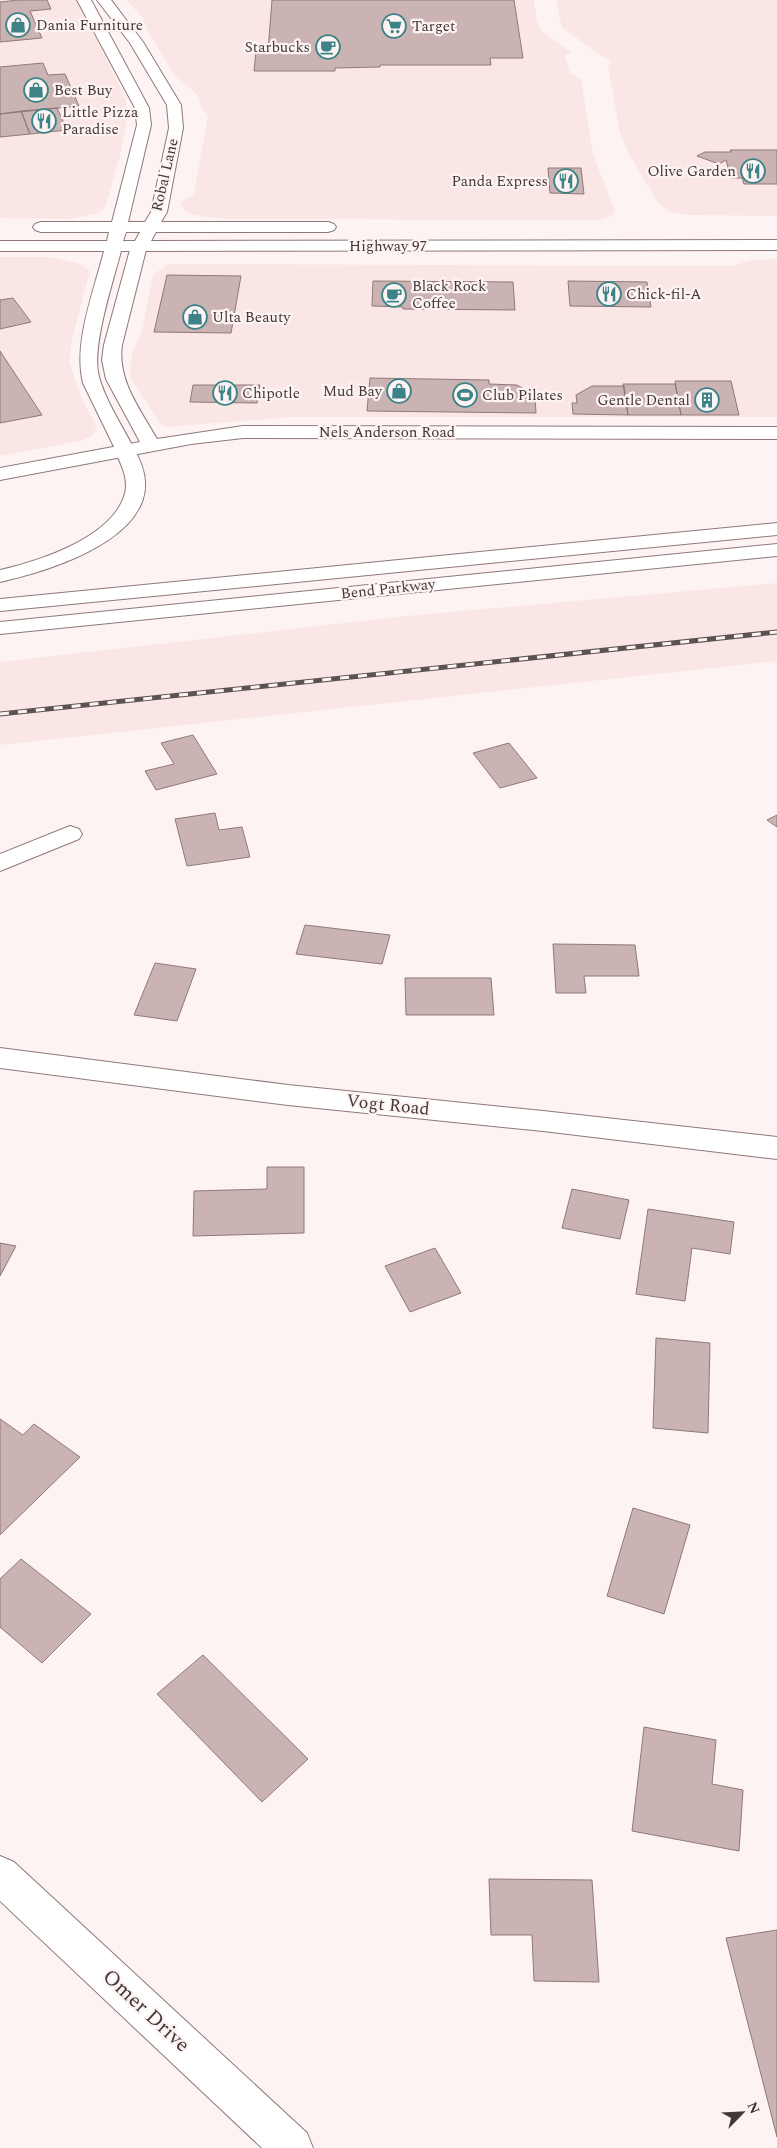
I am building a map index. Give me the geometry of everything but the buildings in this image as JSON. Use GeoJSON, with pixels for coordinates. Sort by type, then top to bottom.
{"type":"FeatureCollection","features":[{"type":"Feature","properties":{"kind":"main road","name":"Robal Lane"},"geometry":{"type":"LineString","coordinates":[[0,576],[50,563],[72,553],[114,526],[128,509],[136,492],[133,470],[92,383],[88,361],[92,332],[115,246],[145,116],[84,0]]}},
{"type":"Feature","properties":{"kind":"main road","name":"Robal Lane"},"geometry":{"type":"LineString","coordinates":[[104,0],[136,42],[174,105],[176,128],[158,212],[139,246],[113,345],[111,360],[115,379],[151,445]]}},
{"type":"Feature","properties":{"kind":"main road","name":"Highway 97"},"geometry":{"type":"LineString","coordinates":[[30,227],[348,227]]}},
{"type":"Feature","properties":{"kind":"main road","name":"Highway 97"},"geometry":{"type":"LineString","coordinates":[[0,246],[777,245]]}},
{"type":"Feature","properties":{"kind":"main road","name":"Nels Anderson Road"},"geometry":{"type":"LineString","coordinates":[[0,474],[124,449],[202,436],[278,431],[777,433]]}},
{"type":"Feature","properties":{"kind":"main road","name":"Bend Parkway"},"geometry":{"type":"LineString","coordinates":[[0,605],[777,529]]}},
{"type":"Feature","properties":{"kind":"main road","name":"Bend Parkway"},"geometry":{"type":"LineString","coordinates":[[0,628],[777,550]]}},
{"type":"Feature","properties":{"kind":"main road"},"geometry":{"type":"LineString","coordinates":[[0,863],[70,834]]}},
{"type":"Feature","properties":{"kind":"main road","name":"Vogt Road"},"geometry":{"type":"LineString","coordinates":[[0,1058],[288,1095],[543,1121],[777,1148]]}},
{"type":"Feature","properties":{"kind":"main road","name":"Omer Drive"},"geometry":{"type":"LineString","coordinates":[[0,1874],[292,2148]]}},
{"type":"Feature","properties":{"kind":"shaded area"},"geometry":{"type":"Polygon","coordinates":[[[0,0],[77,0],[125,97],[128,115],[120,156],[105,208],[98,213],[71,219],[0,218],[0,0]]]}},
{"type":"Feature","properties":{"kind":"shaded area"},"geometry":{"type":"Polygon","coordinates":[[[126,0],[534,0],[537,21],[542,31],[571,52],[565,56],[570,73],[581,79],[593,154],[615,211],[604,219],[593,220],[226,219],[193,215],[185,211],[180,202],[194,193],[208,116],[201,106],[198,95],[175,76],[148,32],[143,18],[126,0]]]}},
{"type":"Feature","properties":{"kind":"shaded area"},"geometry":{"type":"Polygon","coordinates":[[[556,0],[777,0],[777,216],[690,215],[670,212],[659,204],[630,156],[620,133],[608,66],[612,63],[562,28],[556,0]]]}},
{"type":"Feature","properties":{"kind":"shaded area"},"geometry":{"type":"Polygon","coordinates":[[[0,257],[51,257],[80,264],[90,271],[72,339],[69,362],[82,399],[97,427],[92,436],[80,441],[0,456],[0,257]]]}},
{"type":"Feature","properties":{"kind":"shaded area"},"geometry":{"type":"Polygon","coordinates":[[[777,259],[777,417],[290,417],[167,427],[160,424],[132,380],[130,371],[132,353],[142,331],[153,275],[168,264],[732,266],[751,260],[777,259]]]}},
{"type":"Feature","properties":{"kind":"shaded area"},"geometry":{"type":"Polygon","coordinates":[[[777,583],[777,661],[0,745],[0,662],[406,616],[777,583]]]}},
{"type":"Feature","properties":{"kind":"railway"},"geometry":{"type":"LineString","coordinates":[[0,714],[777,632]]}},
{"type":"Feature","properties":{"kind":"place","name":"Dania Furniture"},"geometry":{"type":"Point","coordinates":[18,25]}},
{"type":"Feature","properties":{"kind":"place","name":"Target"},"geometry":{"type":"Point","coordinates":[394,26]}},
{"type":"Feature","properties":{"kind":"place","name":"Starbucks"},"geometry":{"type":"Point","coordinates":[328,47]}},
{"type":"Feature","properties":{"kind":"place","name":"Best Buy"},"geometry":{"type":"Point","coordinates":[36,90]}},
{"type":"Feature","properties":{"kind":"place","name":"Little Pizza Paradise"},"geometry":{"type":"Point","coordinates":[44,121]}},
{"type":"Feature","properties":{"kind":"place","name":"Olive Garden"},"geometry":{"type":"Point","coordinates":[753,171]}},
{"type":"Feature","properties":{"kind":"place","name":"Panda Express"},"geometry":{"type":"Point","coordinates":[566,181]}},
{"type":"Feature","properties":{"kind":"place","name":"Chick-fil-A"},"geometry":{"type":"Point","coordinates":[609,294]}},
{"type":"Feature","properties":{"kind":"place","name":"Black Rock Coffee"},"geometry":{"type":"Point","coordinates":[394,295]}},
{"type":"Feature","properties":{"kind":"place","name":"Ulta Beauty"},"geometry":{"type":"Point","coordinates":[195,317]}},
{"type":"Feature","properties":{"kind":"place","name":"Mud Bay"},"geometry":{"type":"Point","coordinates":[399,391]}},
{"type":"Feature","properties":{"kind":"place","name":"Chipotle"},"geometry":{"type":"Point","coordinates":[225,393]}},
{"type":"Feature","properties":{"kind":"place","name":"Club Pilates"},"geometry":{"type":"Point","coordinates":[465,395]}},
{"type":"Feature","properties":{"kind":"place","name":"Gentle Dental"},"geometry":{"type":"Point","coordinates":[707,400]}}]}
